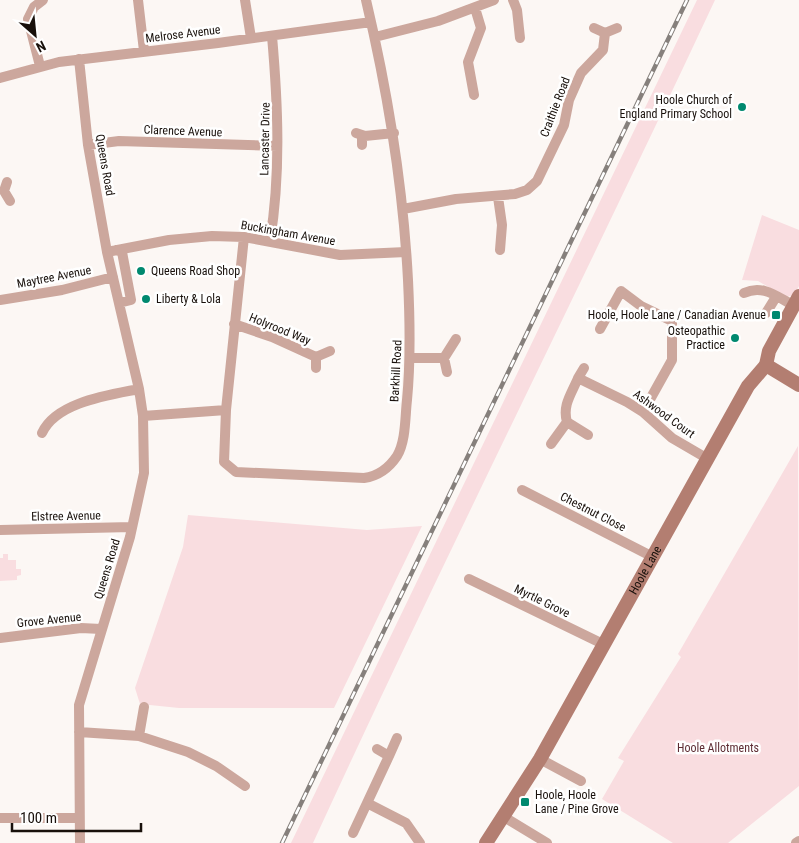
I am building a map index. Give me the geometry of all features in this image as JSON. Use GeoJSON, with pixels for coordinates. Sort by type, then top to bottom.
{"type":"FeatureCollection","features":[{"type":"Feature","properties":{"kind":"street"},"geometry":{"type":"LineString","coordinates":[[40,66],[28,19],[34,8],[43,0]]}},
{"type":"Feature","properties":{"kind":"street"},"geometry":{"type":"LineString","coordinates":[[138,0],[144,51]]}},
{"type":"Feature","properties":{"kind":"street"},"geometry":{"type":"LineString","coordinates":[[245,0],[251,38]]}},
{"type":"Feature","properties":{"kind":"street","name":"Barkhill Road"},"geometry":{"type":"LineString","coordinates":[[244,237],[226,410],[224,462],[236,472],[374,477],[387,469],[398,454],[403,436],[412,358],[403,209],[394,133],[366,0]]}},
{"type":"Feature","properties":{"kind":"street"},"geometry":{"type":"LineString","coordinates":[[375,37],[438,21],[494,0]]}},
{"type":"Feature","properties":{"kind":"street"},"geometry":{"type":"LineString","coordinates":[[513,0],[517,10],[520,38]]}},
{"type":"Feature","properties":{"kind":"street"},"geometry":{"type":"LineString","coordinates":[[474,95],[468,62],[481,28],[475,8]]}},
{"type":"Feature","properties":{"kind":"street","name":"Melrose Avenue"},"geometry":{"type":"LineString","coordinates":[[0,78],[40,66],[79,59],[371,22]]}},
{"type":"Feature","properties":{"kind":"street"},"geometry":{"type":"LineString","coordinates":[[594,28],[605,33],[617,28]]}},
{"type":"Feature","properties":{"kind":"street","name":"Craithie Road"},"geometry":{"type":"LineString","coordinates":[[403,209],[456,199],[498,196],[527,190],[537,182],[564,125],[569,100],[581,73],[603,50],[605,33]]}},
{"type":"Feature","properties":{"kind":"street","name":"Lancaster Drive"},"geometry":{"type":"LineString","coordinates":[[270,241],[276,204],[278,109],[272,36]]}},
{"type":"Feature","properties":{"kind":"street","name":"Queens Road"},"geometry":{"type":"LineString","coordinates":[[79,59],[88,145],[131,300],[119,303]]}},
{"type":"Feature","properties":{"kind":"street"},"geometry":{"type":"LineString","coordinates":[[360,138],[394,133]]}},
{"type":"Feature","properties":{"kind":"street","name":"Clarence Avenue"},"geometry":{"type":"LineString","coordinates":[[88,145],[119,141],[277,146]]}},
{"type":"Feature","properties":{"kind":"street"},"geometry":{"type":"LineString","coordinates":[[4,189],[10,200]]}},
{"type":"Feature","properties":{"kind":"street"},"geometry":{"type":"LineString","coordinates":[[498,196],[502,225],[500,250]]}},
{"type":"Feature","properties":{"kind":"street","name":"Buckingham Avenue"},"geometry":{"type":"LineString","coordinates":[[118,251],[179,238],[244,237],[340,255],[406,252]]}},
{"type":"Feature","properties":{"kind":"street","name":"Queens Road"},"geometry":{"type":"LineString","coordinates":[[80,843],[79,705],[132,527],[144,473],[143,416],[139,389],[113,277],[118,251]]}},
{"type":"Feature","properties":{"kind":"street","name":"Maytree Avenue"},"geometry":{"type":"LineString","coordinates":[[0,300],[62,290],[113,277]]}},
{"type":"Feature","properties":{"kind":"street"},"geometry":{"type":"LineString","coordinates":[[744,293],[750,290],[766,290],[776,297],[796,301]]}},
{"type":"Feature","properties":{"kind":"street"},"geometry":{"type":"LineString","coordinates":[[600,330],[621,291],[641,306],[672,321],[672,360],[643,412]]}},
{"type":"Feature","properties":{"kind":"street"},"geometry":{"type":"LineString","coordinates":[[766,313],[776,297]]}},
{"type":"Feature","properties":{"kind":"street","name":"Hoole Lane"},"geometry":{"type":"LineString","coordinates":[[486,843],[504,818],[540,759],[748,386],[766,365],[769,351],[796,301]]}},
{"type":"Feature","properties":{"kind":"street","name":"Holyrood Way"},"geometry":{"type":"LineString","coordinates":[[234,324],[272,337],[316,357],[330,351]]}},
{"type":"Feature","properties":{"kind":"street"},"geometry":{"type":"LineString","coordinates":[[446,372],[444,358],[456,339]]}},
{"type":"Feature","properties":{"kind":"street","name":"Holyrood Way"},"geometry":{"type":"LineString","coordinates":[[316,357],[316,368]]}},
{"type":"Feature","properties":{"kind":"street"},"geometry":{"type":"LineString","coordinates":[[412,358],[444,358]]}},
{"type":"Feature","properties":{"kind":"street"},"geometry":{"type":"LineString","coordinates":[[766,365],[799,385]]}},
{"type":"Feature","properties":{"kind":"street"},"geometry":{"type":"LineString","coordinates":[[551,444],[566,422],[565,406],[584,368]]}},
{"type":"Feature","properties":{"kind":"street","name":"Ashwood Court"},"geometry":{"type":"LineString","coordinates":[[578,378],[643,412],[672,438],[708,459]]}},
{"type":"Feature","properties":{"kind":"street"},"geometry":{"type":"LineString","coordinates":[[42,434],[52,420],[81,403],[139,389]]}},
{"type":"Feature","properties":{"kind":"street"},"geometry":{"type":"LineString","coordinates":[[143,416],[226,410]]}},
{"type":"Feature","properties":{"kind":"street"},"geometry":{"type":"LineString","coordinates":[[566,422],[588,436]]}},
{"type":"Feature","properties":{"kind":"street","name":"Chestnut Close"},"geometry":{"type":"LineString","coordinates":[[522,490],[653,557]]}},
{"type":"Feature","properties":{"kind":"street","name":"Elstree Avenue"},"geometry":{"type":"LineString","coordinates":[[0,530],[132,527]]}},
{"type":"Feature","properties":{"kind":"street","name":"Myrtle Grove"},"geometry":{"type":"LineString","coordinates":[[469,579],[605,645]]}},
{"type":"Feature","properties":{"kind":"street","name":"Grove Avenue"},"geometry":{"type":"LineString","coordinates":[[0,638],[81,628],[101,629]]}},
{"type":"Feature","properties":{"kind":"street"},"geometry":{"type":"LineString","coordinates":[[138,736],[144,707]]}},
{"type":"Feature","properties":{"kind":"street"},"geometry":{"type":"LineString","coordinates":[[79,732],[138,736],[188,752],[216,766],[245,786]]}},
{"type":"Feature","properties":{"kind":"street"},"geometry":{"type":"LineString","coordinates":[[353,833],[397,738]]}},
{"type":"Feature","properties":{"kind":"street"},"geometry":{"type":"LineString","coordinates":[[377,749],[389,756]]}},
{"type":"Feature","properties":{"kind":"street"},"geometry":{"type":"LineString","coordinates":[[540,759],[581,781]]}},
{"type":"Feature","properties":{"kind":"street"},"geometry":{"type":"LineString","coordinates":[[367,803],[406,823],[420,843]]}},
{"type":"Feature","properties":{"kind":"street"},"geometry":{"type":"LineString","coordinates":[[0,818],[79,818]]}},
{"type":"Feature","properties":{"kind":"street"},"geometry":{"type":"LineString","coordinates":[[504,818],[547,843]]}},
{"type":"Feature","properties":{"kind":"green space"},"geometry":{"type":"Polygon","coordinates":[[[697,0],[715,0],[313,843],[291,843],[697,0]]]}},
{"type":"Feature","properties":{"kind":"green space"},"geometry":{"type":"Polygon","coordinates":[[[762,215],[799,230],[799,286],[794,295],[786,297],[758,281],[742,280],[762,215]]]}},
{"type":"Feature","properties":{"kind":"green space","name":"Hoole Allotments"},"geometry":{"type":"Polygon","coordinates":[[[798,446],[799,786],[728,843],[673,843],[602,799],[624,761],[618,758],[681,657],[678,654],[798,446]]]}},
{"type":"Feature","properties":{"kind":"green space"},"geometry":{"type":"Polygon","coordinates":[[[188,515],[367,530],[422,526],[334,708],[179,708],[140,704],[135,688],[183,547],[188,515]]]}},
{"type":"Feature","properties":{"kind":"green space"},"geometry":{"type":"Polygon","coordinates":[[[3,554],[8,554],[8,560],[16,560],[16,569],[21,569],[21,575],[17,576],[17,580],[0,581],[0,558],[3,558],[3,554]]]}},
{"type":"Feature","properties":{"kind":"railway"},"geometry":{"type":"LineString","coordinates":[[282,843],[687,0]]}},
{"type":"Feature","properties":{"kind":"place","name":"Hoole Church of England Primary School"},"geometry":{"type":"Point","coordinates":[742,107]}},
{"type":"Feature","properties":{"kind":"place","name":"Queens Road Shop"},"geometry":{"type":"Point","coordinates":[141,271]}},
{"type":"Feature","properties":{"kind":"place","name":"Liberty & Lola"},"geometry":{"type":"Point","coordinates":[146,299]}},
{"type":"Feature","properties":{"kind":"place","name":"Hoole, Hoole Lane / Canadian Avenue"},"geometry":{"type":"Point","coordinates":[776,315]}},
{"type":"Feature","properties":{"kind":"place","name":"Osteopathic Practice"},"geometry":{"type":"Point","coordinates":[735,338]}},
{"type":"Feature","properties":{"kind":"place","name":"Hoole, Hoole Lane / Pine Grove"},"geometry":{"type":"Point","coordinates":[525,802]}}]}
